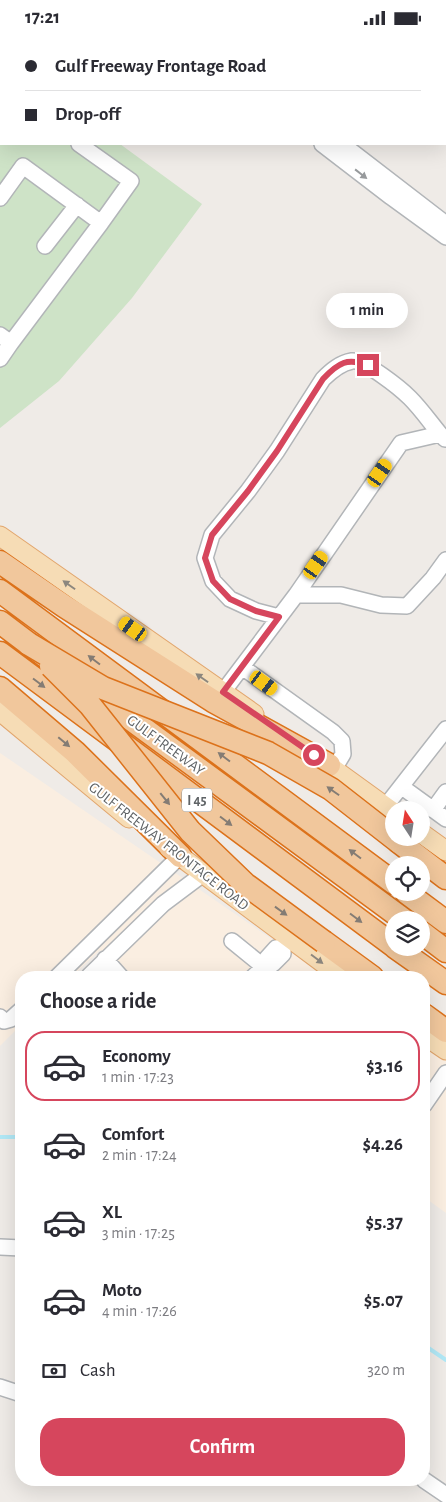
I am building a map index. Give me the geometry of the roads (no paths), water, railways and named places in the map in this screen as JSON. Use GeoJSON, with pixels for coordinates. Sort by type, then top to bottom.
{"type":"FeatureCollection","features":[{"type":"Feature","properties":{"kind":"highway"},"geometry":{"type":"LineString","coordinates":[[0,562],[64,606],[213,701],[331,767]]}},
{"type":"Feature","properties":{"kind":"highway","name":"GULF FREEWAY"},"geometry":{"type":"LineString","coordinates":[[0,591],[385,876]]}},
{"type":"Feature","properties":{"kind":"highway","name":"GULF FREEWAY"},"geometry":{"type":"LineString","coordinates":[[0,622],[392,911]]}},
{"type":"Feature","properties":{"kind":"highway"},"geometry":{"type":"LineString","coordinates":[[29,644],[103,688],[268,753],[331,789],[446,878]]}},
{"type":"Feature","properties":{"kind":"highway"},"geometry":{"type":"LineString","coordinates":[[29,644],[90,705],[190,831],[245,884],[364,971]]}},
{"type":"Feature","properties":{"kind":"highway","name":"GULF FREEWAY"},"geometry":{"type":"LineString","coordinates":[[0,653],[385,940]]}},
{"type":"Feature","properties":{"kind":"highway"},"geometry":{"type":"LineString","coordinates":[[0,688],[75,752],[180,856]]}},
{"type":"Feature","properties":{"kind":"highway"},"geometry":{"type":"LineString","coordinates":[[418,901],[446,922]]}},
{"type":"Feature","properties":{"kind":"highway"},"geometry":{"type":"LineString","coordinates":[[430,939],[446,951]]}},
{"type":"Feature","properties":{"kind":"highway","name":"GULF FREEWAY"},"geometry":{"type":"LineString","coordinates":[[408,956],[429,971]]}},
{"type":"Feature","properties":{"kind":"highway","name":"GULF FREEWAY"},"geometry":{"type":"LineString","coordinates":[[430,972],[446,983]]}},
{"type":"Feature","properties":{"kind":"highway"},"geometry":{"type":"LineString","coordinates":[[430,1019],[446,1031]]}},
{"type":"Feature","properties":{"kind":"main road"},"geometry":{"type":"LineString","coordinates":[[0,536],[331,767],[385,807]]}},
{"type":"Feature","properties":{"kind":"main road","name":"GULF FREEWAY FRONTAGE ROAD"},"geometry":{"type":"LineString","coordinates":[[0,711],[127,816],[203,874],[287,943],[332,971]]}},
{"type":"Feature","properties":{"kind":"main road"},"geometry":{"type":"LineString","coordinates":[[430,839],[446,851]]}},
{"type":"Feature","properties":{"kind":"main road"},"geometry":{"type":"LineString","coordinates":[[430,1039],[446,1050]]}},
{"type":"Feature","properties":{"kind":"street"},"geometry":{"type":"LineString","coordinates":[[0,359],[6,339],[101,223],[131,181],[79,145]]}},
{"type":"Feature","properties":{"kind":"street"},"geometry":{"type":"LineString","coordinates":[[323,145],[446,237]]}},
{"type":"Feature","properties":{"kind":"street"},"geometry":{"type":"LineString","coordinates":[[343,145],[446,224]]}},
{"type":"Feature","properties":{"kind":"street"},"geometry":{"type":"LineString","coordinates":[[0,198],[23,166],[101,223]]}},
{"type":"Feature","properties":{"kind":"street"},"geometry":{"type":"LineString","coordinates":[[45,246],[77,205]]}},
{"type":"Feature","properties":{"kind":"street"},"geometry":{"type":"LineString","coordinates":[[279,617],[256,611],[230,599],[213,581],[205,558],[212,535],[248,491],[277,451],[323,379],[340,365],[354,361],[368,365],[410,397],[443,437]]}},
{"type":"Feature","properties":{"kind":"street"},"geometry":{"type":"LineString","coordinates":[[223,692],[296,595],[401,443],[443,437]]}},
{"type":"Feature","properties":{"kind":"street"},"geometry":{"type":"LineString","coordinates":[[296,595],[341,595],[380,605],[408,606],[446,560]]}},
{"type":"Feature","properties":{"kind":"street"},"geometry":{"type":"LineString","coordinates":[[242,667],[333,732],[342,741],[344,754],[331,767]]}},
{"type":"Feature","properties":{"kind":"street"},"geometry":{"type":"LineString","coordinates":[[394,801],[402,787],[446,729]]}},
{"type":"Feature","properties":{"kind":"street"},"geometry":{"type":"LineString","coordinates":[[402,787],[446,819]]}},
{"type":"Feature","properties":{"kind":"street"},"geometry":{"type":"LineString","coordinates":[[433,810],[446,792]]}},
{"type":"Feature","properties":{"kind":"street"},"geometry":{"type":"LineString","coordinates":[[62,971],[180,856]]}},
{"type":"Feature","properties":{"kind":"street"},"geometry":{"type":"LineString","coordinates":[[93,971],[163,904],[203,874]]}},
{"type":"Feature","properties":{"kind":"street"},"geometry":{"type":"LineString","coordinates":[[232,941],[261,970],[276,948],[287,943]]}},
{"type":"Feature","properties":{"kind":"street"},"geometry":{"type":"LineString","coordinates":[[105,959],[115,971]]}},
{"type":"Feature","properties":{"kind":"street"},"geometry":{"type":"LineString","coordinates":[[0,1017],[4,1021],[15,1015]]}},
{"type":"Feature","properties":{"kind":"street"},"geometry":{"type":"LineString","coordinates":[[430,1096],[446,1073]]}},
{"type":"Feature","properties":{"kind":"street"},"geometry":{"type":"LineString","coordinates":[[0,1247],[15,1247]]}},
{"type":"Feature","properties":{"kind":"street"},"geometry":{"type":"LineString","coordinates":[[0,1387],[15,1392]]}},
{"type":"Feature","properties":{"kind":"street"},"geometry":{"type":"LineString","coordinates":[[430,1484],[446,1495]]}},
{"type":"Feature","properties":{"kind":"waterway"},"geometry":{"type":"LineString","coordinates":[[0,1137],[15,1137]]}},
{"type":"Feature","properties":{"kind":"waterway"},"geometry":{"type":"LineString","coordinates":[[430,1349],[446,1360]]}}]}
